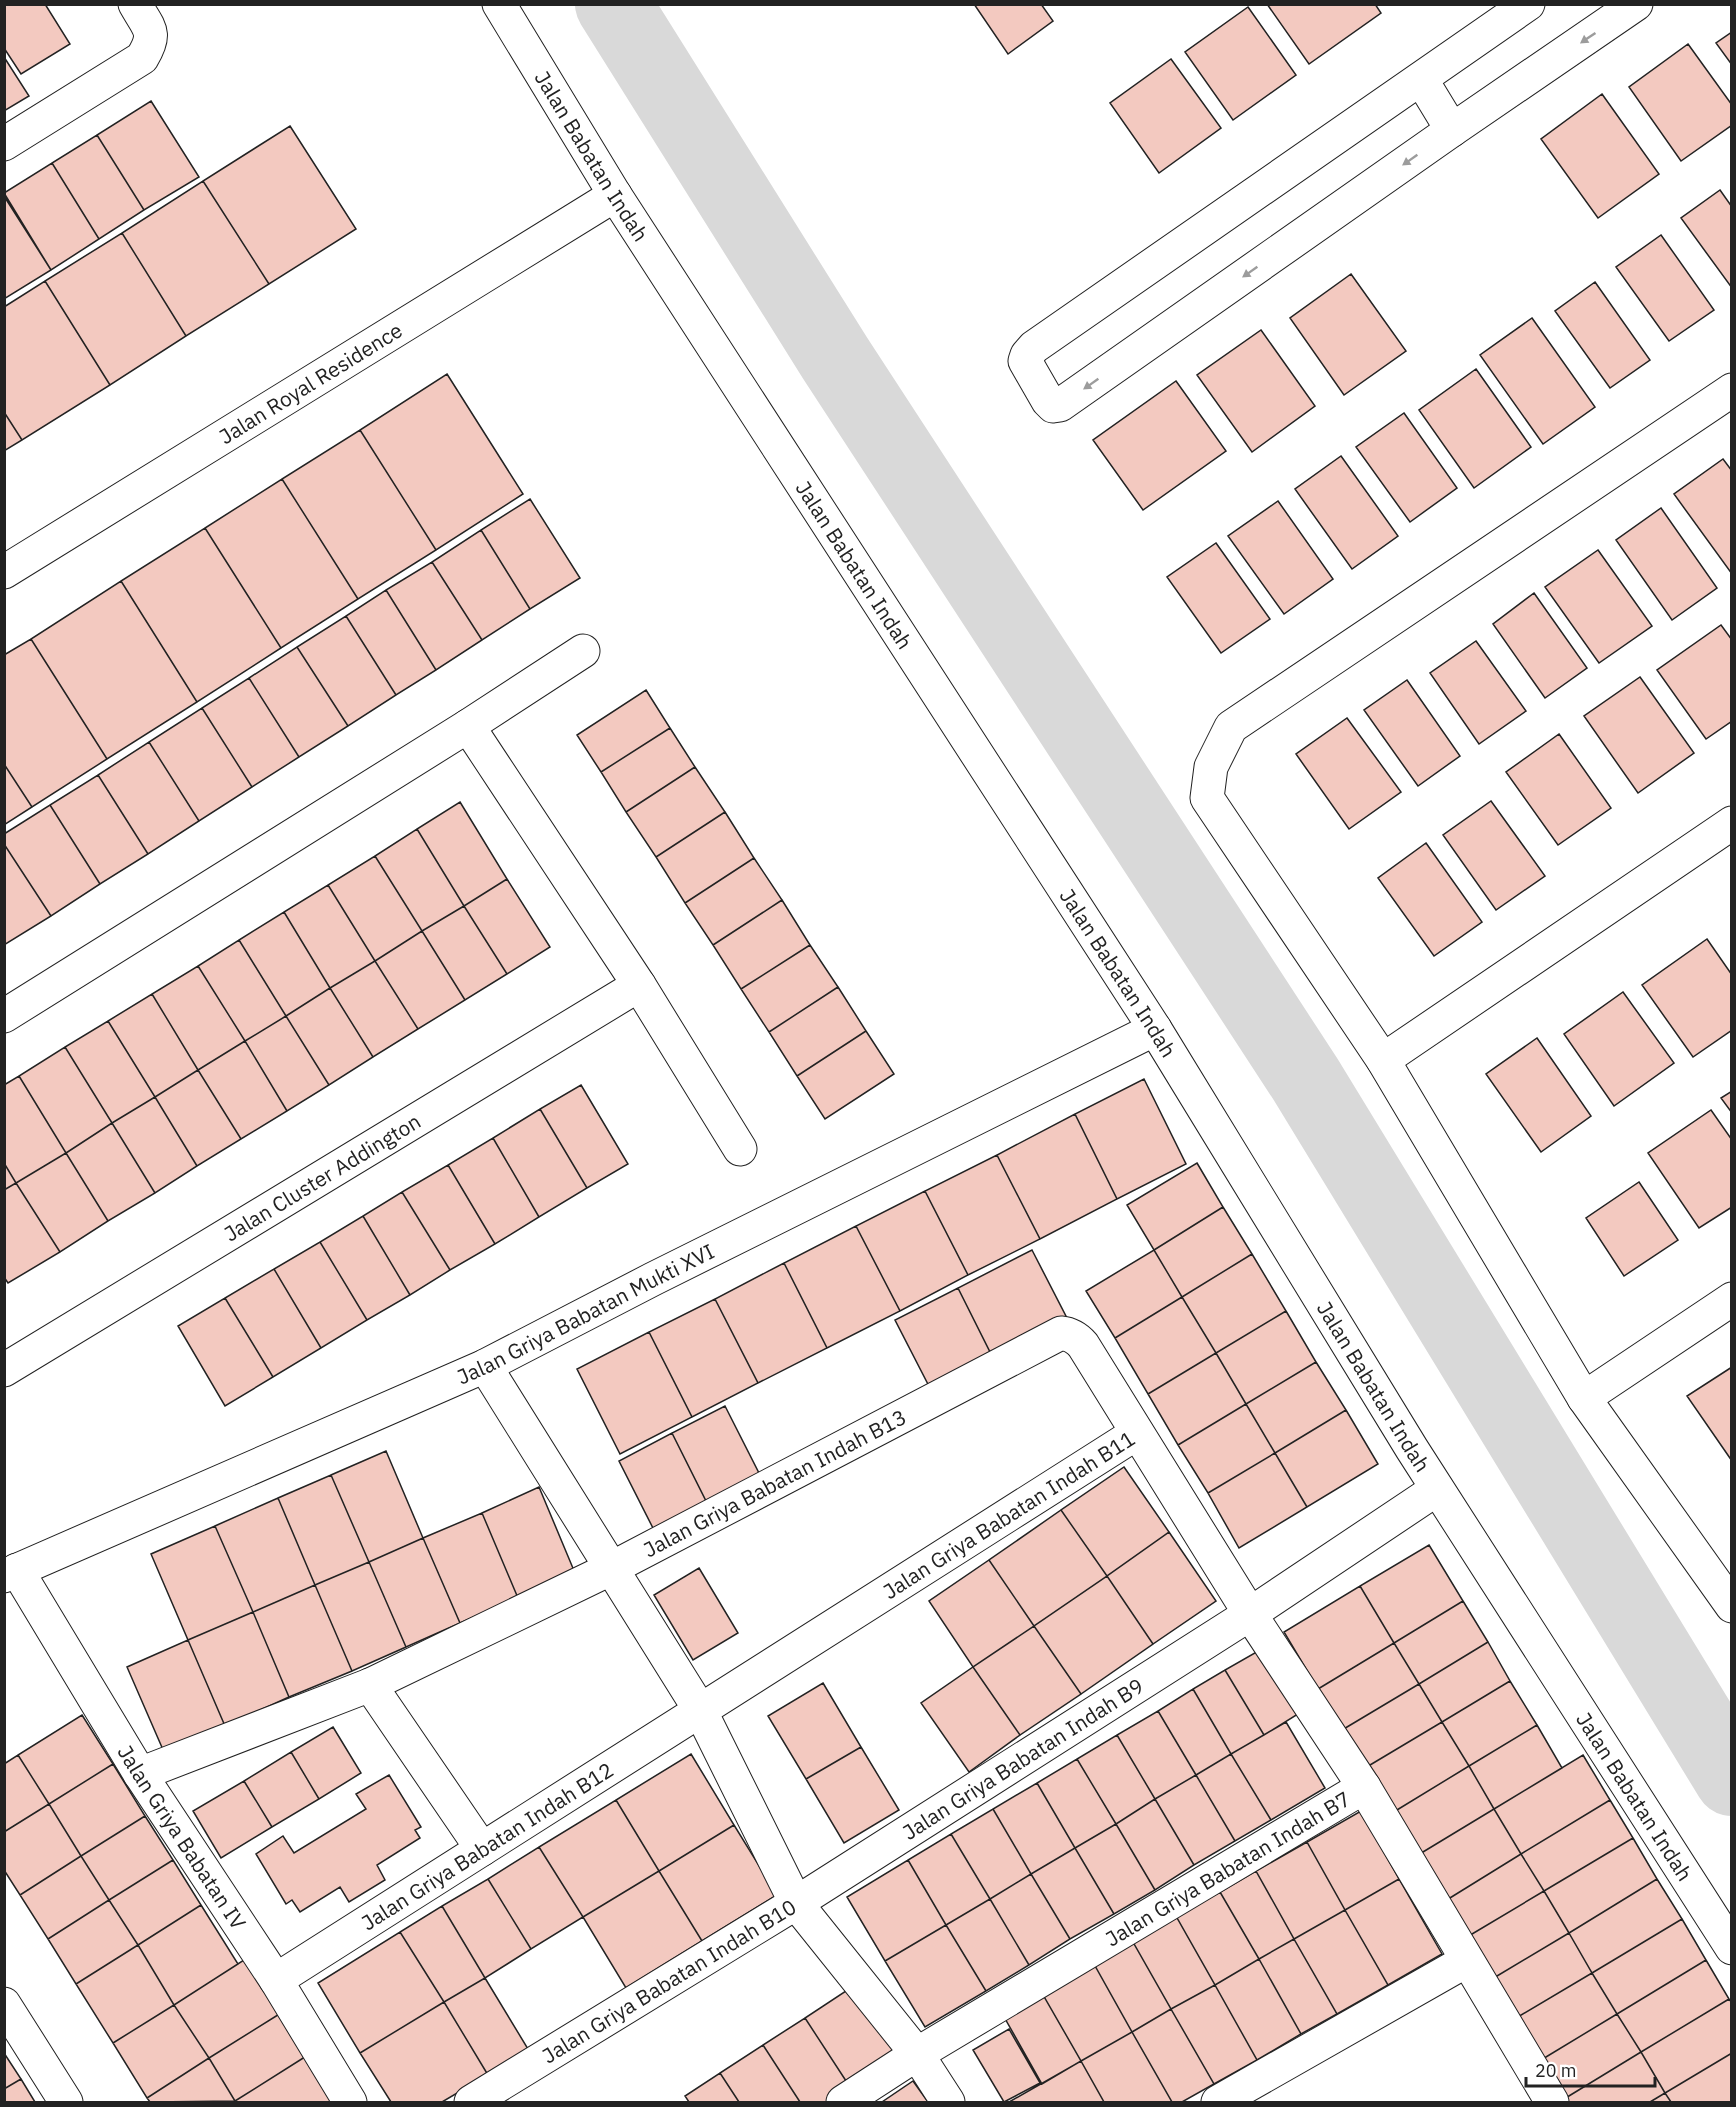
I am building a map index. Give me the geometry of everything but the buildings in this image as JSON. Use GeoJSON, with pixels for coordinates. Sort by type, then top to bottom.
{"type":"FeatureCollection","features":[{"type":"Feature","properties":{"kind":"street"},"geometry":{"type":"LineString","coordinates":[[4,144],[142,58],[151,44],[151,32],[135,4]]}},
{"type":"Feature","properties":{"kind":"street","name":"Jalan Babatan Indah"},"geometry":{"type":"LineString","coordinates":[[499,4],[615,195],[1155,1029],[1437,1489],[1731,1947]]}},
{"type":"Feature","properties":{"kind":"street"},"geometry":{"type":"LineString","coordinates":[[1521,6],[1421,79],[1034,347],[1025,361],[1048,401],[1053,406],[1060,405],[1636,4]]}},
{"type":"Feature","properties":{"kind":"street"},"geometry":{"type":"LineString","coordinates":[[1421,79],[1452,130]]}},
{"type":"Feature","properties":{"kind":"street","name":"Jalan Royal Residence"},"geometry":{"type":"LineString","coordinates":[[4,572],[615,195]]}},
{"type":"Feature","properties":{"kind":"street"},"geometry":{"type":"LineString","coordinates":[[1731,390],[1231,726],[1210,767],[1207,798],[1383,1060],[1584,1398],[1731,1606]]}},
{"type":"Feature","properties":{"kind":"street"},"geometry":{"type":"LineString","coordinates":[[4,1016],[468,726],[583,651]]}},
{"type":"Feature","properties":{"kind":"street"},"geometry":{"type":"LineString","coordinates":[[468,726],[639,985],[740,1149]]}},
{"type":"Feature","properties":{"kind":"street"},"geometry":{"type":"LineString","coordinates":[[1383,1060],[1731,823]]}},
{"type":"Feature","properties":{"kind":"street","name":"Jalan Cluster Addington"},"geometry":{"type":"LineString","coordinates":[[4,1370],[639,985]]}},
{"type":"Feature","properties":{"kind":"street","name":"Jalan Griya Babatan Mukti XVI"},"geometry":{"type":"LineString","coordinates":[[10,1573],[484,1366],[1155,1029]]}},
{"type":"Feature","properties":{"kind":"street"},"geometry":{"type":"LineString","coordinates":[[1584,1398],[1731,1299]]}},
{"type":"Feature","properties":{"kind":"street","name":"Jalan Griya Babatan Indah B13"},"geometry":{"type":"LineString","coordinates":[[140,1774],[370,1685],[610,1569],[1061,1333],[1076,1338],[1083,1345],[1137,1433]]}},
{"type":"Feature","properties":{"kind":"street"},"geometry":{"type":"LineString","coordinates":[[484,1366],[700,1710],[796,1903]]}},
{"type":"Feature","properties":{"kind":"street","name":"Jalan Griya Babatan Indah B11"},"geometry":{"type":"LineString","coordinates":[[700,1710],[1137,1433],[1250,1614]]}},
{"type":"Feature","properties":{"kind":"street","name":"Jalan Griya Babatan Indah B9"},"geometry":{"type":"LineString","coordinates":[[796,1903],[1250,1614],[1437,1489]]}},
{"type":"Feature","properties":{"kind":"street","name":"Jalan Griya Babatan IV"},"geometry":{"type":"LineString","coordinates":[[10,1573],[276,1980],[350,2103]]}},
{"type":"Feature","properties":{"kind":"street"},"geometry":{"type":"LineString","coordinates":[[1250,1614],[1364,1787]]}},
{"type":"Feature","properties":{"kind":"street"},"geometry":{"type":"LineString","coordinates":[[370,1685],[482,1849]]}},
{"type":"Feature","properties":{"kind":"street","name":"Jalan Griya Babatan Indah B12"},"geometry":{"type":"LineString","coordinates":[[276,1980],[700,1710]]}},
{"type":"Feature","properties":{"kind":"street","name":"Jalan Griya Babatan Indah B7"},"geometry":{"type":"LineString","coordinates":[[843,2103],[917,2054],[1364,1787],[1549,2102]]}},
{"type":"Feature","properties":{"kind":"street","name":"Jalan Griya Babatan Indah B10"},"geometry":{"type":"LineString","coordinates":[[471,2103],[796,1903],[917,2054],[948,2103]]}},
{"type":"Feature","properties":{"kind":"street"},"geometry":{"type":"LineString","coordinates":[[1218,2103],[1466,1961]]}},
{"type":"Feature","properties":{"kind":"street"},"geometry":{"type":"LineString","coordinates":[[4,2004],[66,2103]]}},
{"type":"Feature","properties":{"kind":"waterway"},"geometry":{"type":"LineString","coordinates":[[613,4],[835,358],[1306,1080],[1732,1778]]}}]}
